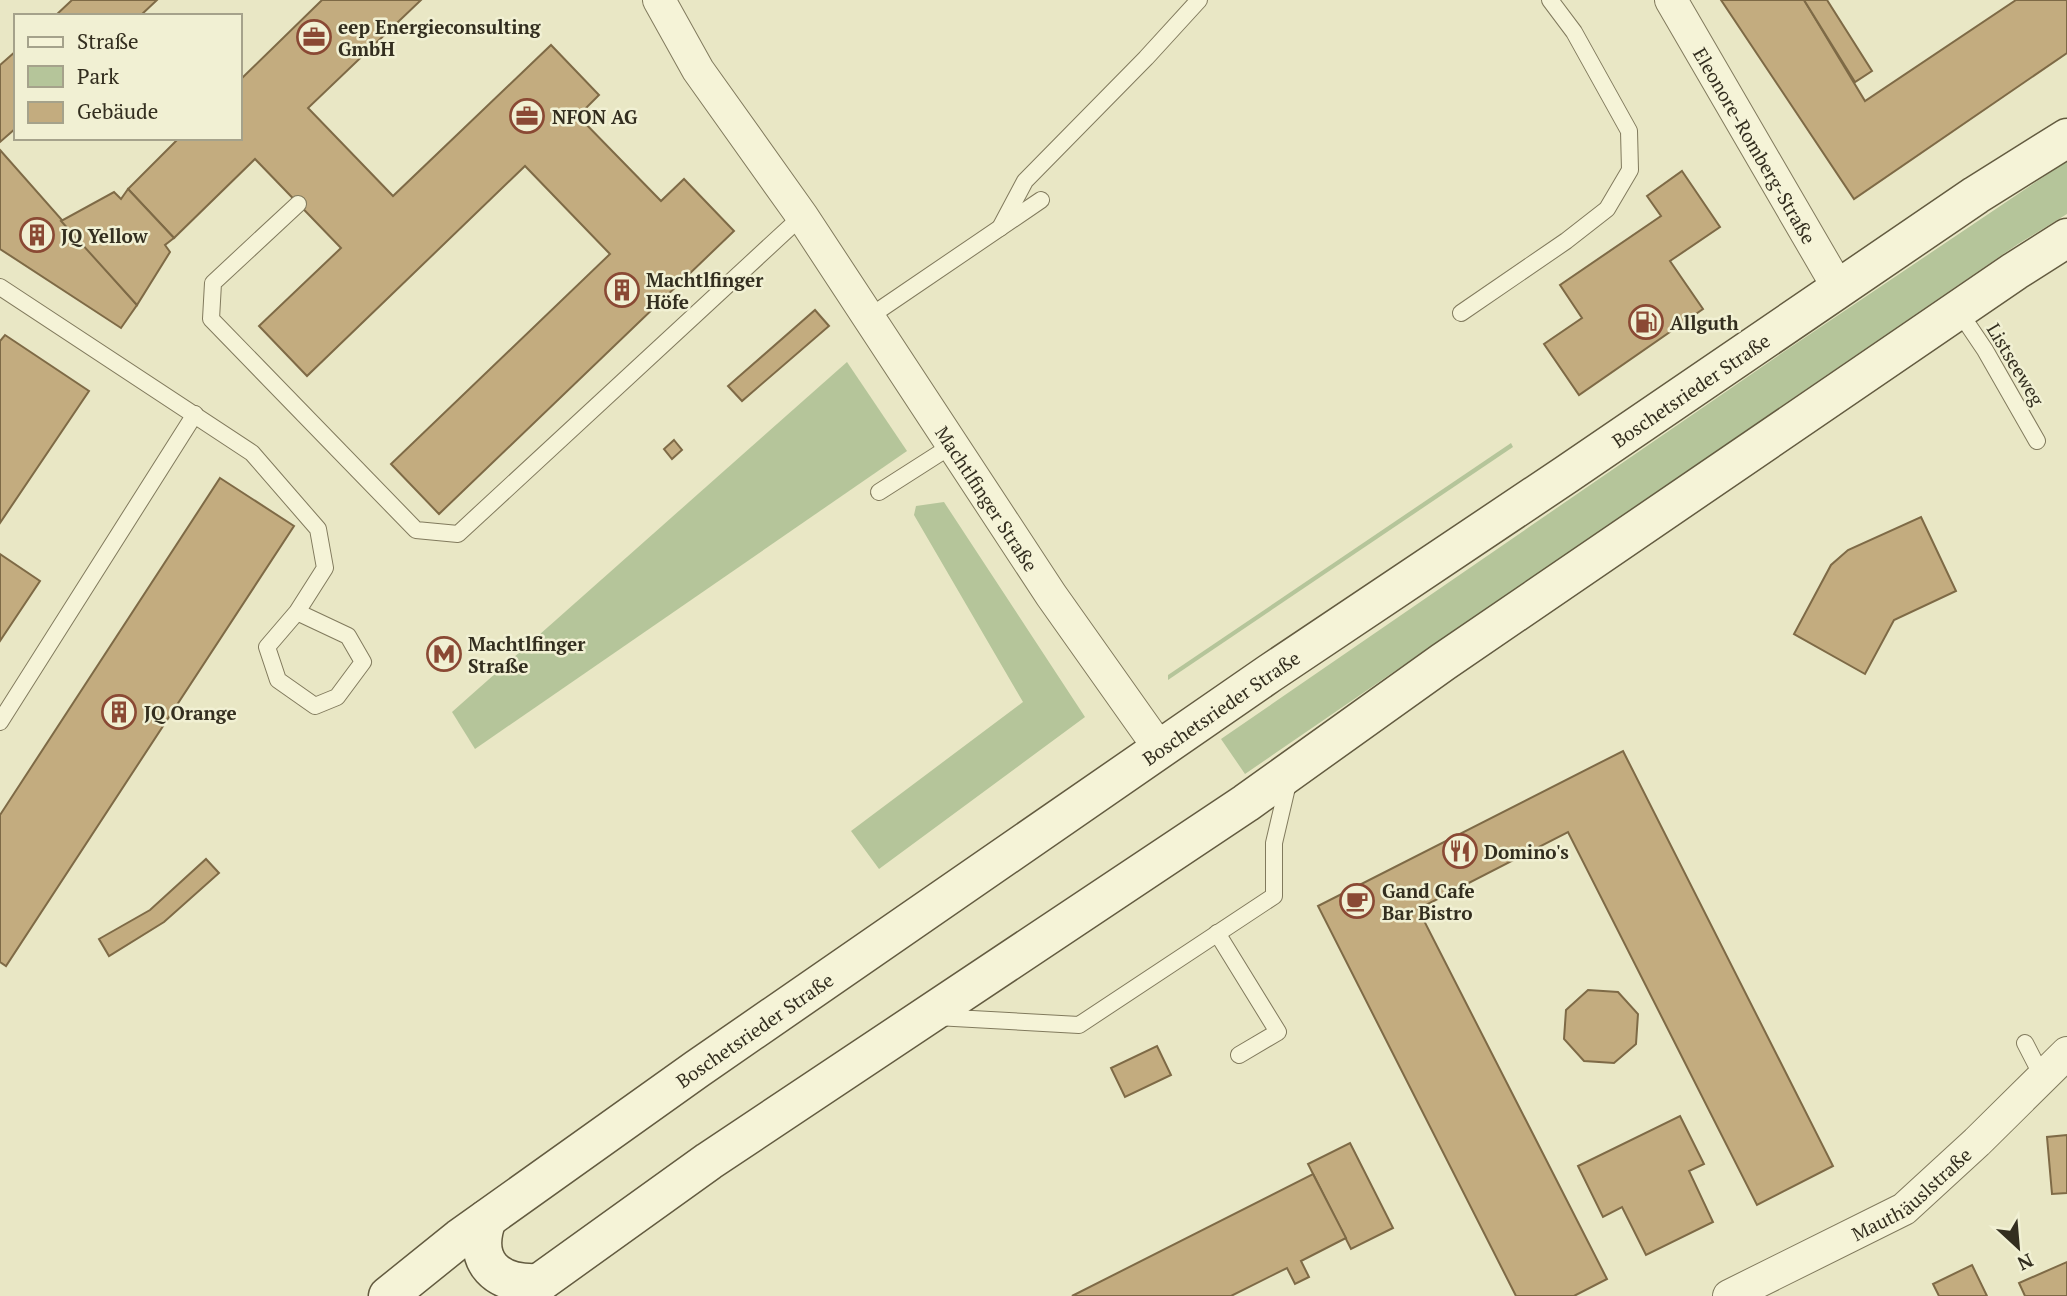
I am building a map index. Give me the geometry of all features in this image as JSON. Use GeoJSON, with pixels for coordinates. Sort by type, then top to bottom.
{"type":"FeatureCollection","features":[{"type":"Feature","properties":{"kind":"main road","name":"Boschetsrieder Straße"},"geometry":{"type":"LineString","coordinates":[[388,1296],[487,1219],[709,1061],[1160,749],[1976,195],[2067,138]]}},
{"type":"Feature","properties":{"kind":"main road"},"geometry":{"type":"LineString","coordinates":[[487,1219],[482,1243],[485,1256],[497,1275],[530,1289],[709,1161],[1291,770],[1443,662],[2067,237]]}},
{"type":"Feature","properties":{"kind":"street","name":"Machtlfinger Straße"},"geometry":{"type":"LineString","coordinates":[[659,0],[698,70],[802,216],[1051,595],[1160,749]]}},
{"type":"Feature","properties":{"kind":"street","name":"Eleonore-Romberg-Straße"},"geometry":{"type":"LineString","coordinates":[[1671,0],[1839,289]]}},
{"type":"Feature","properties":{"kind":"street","name":"Mauthäuslstraße"},"geometry":{"type":"LineString","coordinates":[[1729,1296],[1904,1209],[2067,1053]]}},
{"type":"Feature","properties":{"kind":"lane"},"geometry":{"type":"LineString","coordinates":[[1000,228],[1025,181],[1199,0]]}},
{"type":"Feature","properties":{"kind":"lane"},"geometry":{"type":"LineString","coordinates":[[1461,313],[1566,241],[1607,209],[1630,170],[1629,131],[1574,32],[1550,0]]}},
{"type":"Feature","properties":{"kind":"lane"},"geometry":{"type":"LineString","coordinates":[[869,317],[1041,200]]}},
{"type":"Feature","properties":{"kind":"lane"},"geometry":{"type":"LineString","coordinates":[[298,204],[213,283],[211,319],[416,530],[458,534],[802,216]]}},
{"type":"Feature","properties":{"kind":"lane"},"geometry":{"type":"LineString","coordinates":[[0,287],[251,453],[318,529],[325,568],[297,612],[267,647],[278,680],[314,706],[337,697],[363,663],[348,636],[297,612]]}},
{"type":"Feature","properties":{"kind":"lane","name":"Listseeweg"},"geometry":{"type":"LineString","coordinates":[[1958,310],[1985,350],[2037,441]]}},
{"type":"Feature","properties":{"kind":"lane"},"geometry":{"type":"LineString","coordinates":[[0,722],[195,414]]}},
{"type":"Feature","properties":{"kind":"lane"},"geometry":{"type":"LineString","coordinates":[[879,492],[951,446]]}},
{"type":"Feature","properties":{"kind":"lane"},"geometry":{"type":"LineString","coordinates":[[927,1017],[1079,1025],[1274,896],[1274,843],[1291,770]]}},
{"type":"Feature","properties":{"kind":"lane"},"geometry":{"type":"LineString","coordinates":[[1217,933],[1278,1032],[1239,1055]]}},
{"type":"Feature","properties":{"kind":"lane"},"geometry":{"type":"LineString","coordinates":[[2025,1043],[2042,1076]]}},
{"type":"Feature","properties":{"kind":"green space"},"geometry":{"type":"Polygon","coordinates":[[[2067,161],[2067,214],[2018,244],[1245,774],[1221,739],[1782,353],[2067,161]]]}},
{"type":"Feature","properties":{"kind":"green space"},"geometry":{"type":"Polygon","coordinates":[[[847,362],[907,451],[475,749],[452,712],[847,362]]]}},
{"type":"Feature","properties":{"kind":"green space"},"geometry":{"type":"Polygon","coordinates":[[[1511,443],[1513,447],[1168,680],[1168,675],[1511,443]]]}},
{"type":"Feature","properties":{"kind":"green space"},"geometry":{"type":"Polygon","coordinates":[[[944,502],[1085,717],[879,869],[851,831],[1023,702],[914,515],[916,506],[944,502]]]}},
{"type":"Feature","properties":{"kind":"building"},"geometry":{"type":"Polygon","coordinates":[[[72,0],[157,0],[142,14],[57,14],[72,0]]]}},
{"type":"Feature","properties":{"kind":"building","name":"Machtlfinger Höfe"},"geometry":{"type":"Polygon","coordinates":[[[322,0],[421,0],[308,108],[393,196],[551,45],[599,95],[578,116],[661,201],[684,179],[734,231],[439,514],[391,464],[610,254],[525,166],[307,376],[259,326],[341,248],[255,159],[174,238],[128,189],[177,140],[242,140],[242,78],[322,0]]]}},
{"type":"Feature","properties":{"kind":"building"},"geometry":{"type":"Polygon","coordinates":[[[1721,0],[1804,0],[1865,101],[2016,0],[2067,0],[2067,53],[1854,199],[1721,0]]]}},
{"type":"Feature","properties":{"kind":"building"},"geometry":{"type":"Polygon","coordinates":[[[1804,0],[1827,0],[1872,71],[1855,82],[1804,0]]]}},
{"type":"Feature","properties":{"kind":"building"},"geometry":{"type":"Polygon","coordinates":[[[14,53],[14,130],[0,142],[0,65],[14,53]]]}},
{"type":"Feature","properties":{"kind":"building","name":"JQ Yellow"},"geometry":{"type":"Polygon","coordinates":[[[0,150],[137,305],[121,328],[0,249],[0,150]]]}},
{"type":"Feature","properties":{"kind":"building"},"geometry":{"type":"Polygon","coordinates":[[[1682,171],[1720,227],[1670,261],[1703,309],[1579,395],[1544,344],[1582,318],[1560,285],[1661,216],[1647,196],[1682,171]]]}},
{"type":"Feature","properties":{"kind":"building"},"geometry":{"type":"Polygon","coordinates":[[[128,189],[174,238],[165,245],[170,252],[137,305],[61,221],[114,192],[121,199],[128,189]]]}},
{"type":"Feature","properties":{"kind":"building"},"geometry":{"type":"Polygon","coordinates":[[[815,310],[829,326],[742,401],[728,386],[815,310]]]}},
{"type":"Feature","properties":{"kind":"building"},"geometry":{"type":"Polygon","coordinates":[[[5,335],[89,391],[0,523],[0,341],[5,335]]]}},
{"type":"Feature","properties":{"kind":"building"},"geometry":{"type":"Polygon","coordinates":[[[674,440],[682,450],[672,459],[664,449],[674,440]]]}},
{"type":"Feature","properties":{"kind":"building","name":"JQ Orange"},"geometry":{"type":"Polygon","coordinates":[[[220,478],[294,526],[6,966],[0,962],[0,815],[220,478]]]}},
{"type":"Feature","properties":{"kind":"building"},"geometry":{"type":"Polygon","coordinates":[[[1921,517],[1956,591],[1894,620],[1865,674],[1794,634],[1831,565],[1848,550],[1921,517]]]}},
{"type":"Feature","properties":{"kind":"building"},"geometry":{"type":"Polygon","coordinates":[[[0,554],[40,581],[0,641],[0,554]]]}},
{"type":"Feature","properties":{"kind":"building"},"geometry":{"type":"Polygon","coordinates":[[[1623,751],[1833,1166],[1757,1205],[1568,832],[1418,909],[1607,1279],[1574,1296],[1516,1296],[1318,906],[1623,751]]]}},
{"type":"Feature","properties":{"kind":"building"},"geometry":{"type":"Polygon","coordinates":[[[206,859],[219,873],[164,922],[109,956],[99,939],[150,910],[206,859]]]}},
{"type":"Feature","properties":{"kind":"building"},"geometry":{"type":"Polygon","coordinates":[[[1588,990],[1618,992],[1638,1014],[1636,1044],[1614,1063],[1584,1061],[1564,1039],[1566,1010],[1588,990]]]}},
{"type":"Feature","properties":{"kind":"building"},"geometry":{"type":"Polygon","coordinates":[[[1157,1046],[1171,1075],[1125,1097],[1111,1068],[1157,1046]]]}},
{"type":"Feature","properties":{"kind":"building"},"geometry":{"type":"Polygon","coordinates":[[[1680,1116],[1704,1164],[1689,1171],[1713,1222],[1646,1255],[1622,1207],[1603,1217],[1578,1166],[1680,1116]]]}},
{"type":"Feature","properties":{"kind":"building"},"geometry":{"type":"Polygon","coordinates":[[[2067,1135],[2067,1193],[2052,1194],[2047,1137],[2067,1135]]]}},
{"type":"Feature","properties":{"kind":"building"},"geometry":{"type":"Polygon","coordinates":[[[1350,1143],[1393,1228],[1351,1249],[1308,1164],[1350,1143]]]}},
{"type":"Feature","properties":{"kind":"building"},"geometry":{"type":"Polygon","coordinates":[[[1313,1174],[1346,1238],[1301,1261],[1309,1277],[1295,1284],[1287,1268],[1231,1296],[1072,1296],[1313,1174]]]}},
{"type":"Feature","properties":{"kind":"building"},"geometry":{"type":"Polygon","coordinates":[[[2067,1262],[2067,1296],[2025,1296],[2019,1283],[2067,1262]]]}},
{"type":"Feature","properties":{"kind":"building"},"geometry":{"type":"Polygon","coordinates":[[[1972,1265],[1987,1296],[1939,1296],[1933,1284],[1972,1265]]]}},
{"type":"Feature","properties":{"kind":"place","name":"eep Energieconsulting GmbH"},"geometry":{"type":"Point","coordinates":[314,37]}},
{"type":"Feature","properties":{"kind":"place","name":"NFON AG"},"geometry":{"type":"Point","coordinates":[527,116]}},
{"type":"Feature","properties":{"kind":"place","name":"JQ Yellow"},"geometry":{"type":"Point","coordinates":[37,235]}},
{"type":"Feature","properties":{"kind":"place","name":"Machtlfinger Höfe"},"geometry":{"type":"Point","coordinates":[622,290]}},
{"type":"Feature","properties":{"kind":"place","name":"Allguth"},"geometry":{"type":"Point","coordinates":[1646,322]}},
{"type":"Feature","properties":{"kind":"place","name":"Machtlfinger Straße"},"geometry":{"type":"Point","coordinates":[444,654]}},
{"type":"Feature","properties":{"kind":"place","name":"JQ Orange"},"geometry":{"type":"Point","coordinates":[119,712]}},
{"type":"Feature","properties":{"kind":"place","name":"Domino's"},"geometry":{"type":"Point","coordinates":[1460,851]}},
{"type":"Feature","properties":{"kind":"place","name":"Gand Cafe Bar Bistro"},"geometry":{"type":"Point","coordinates":[1357,901]}}]}
